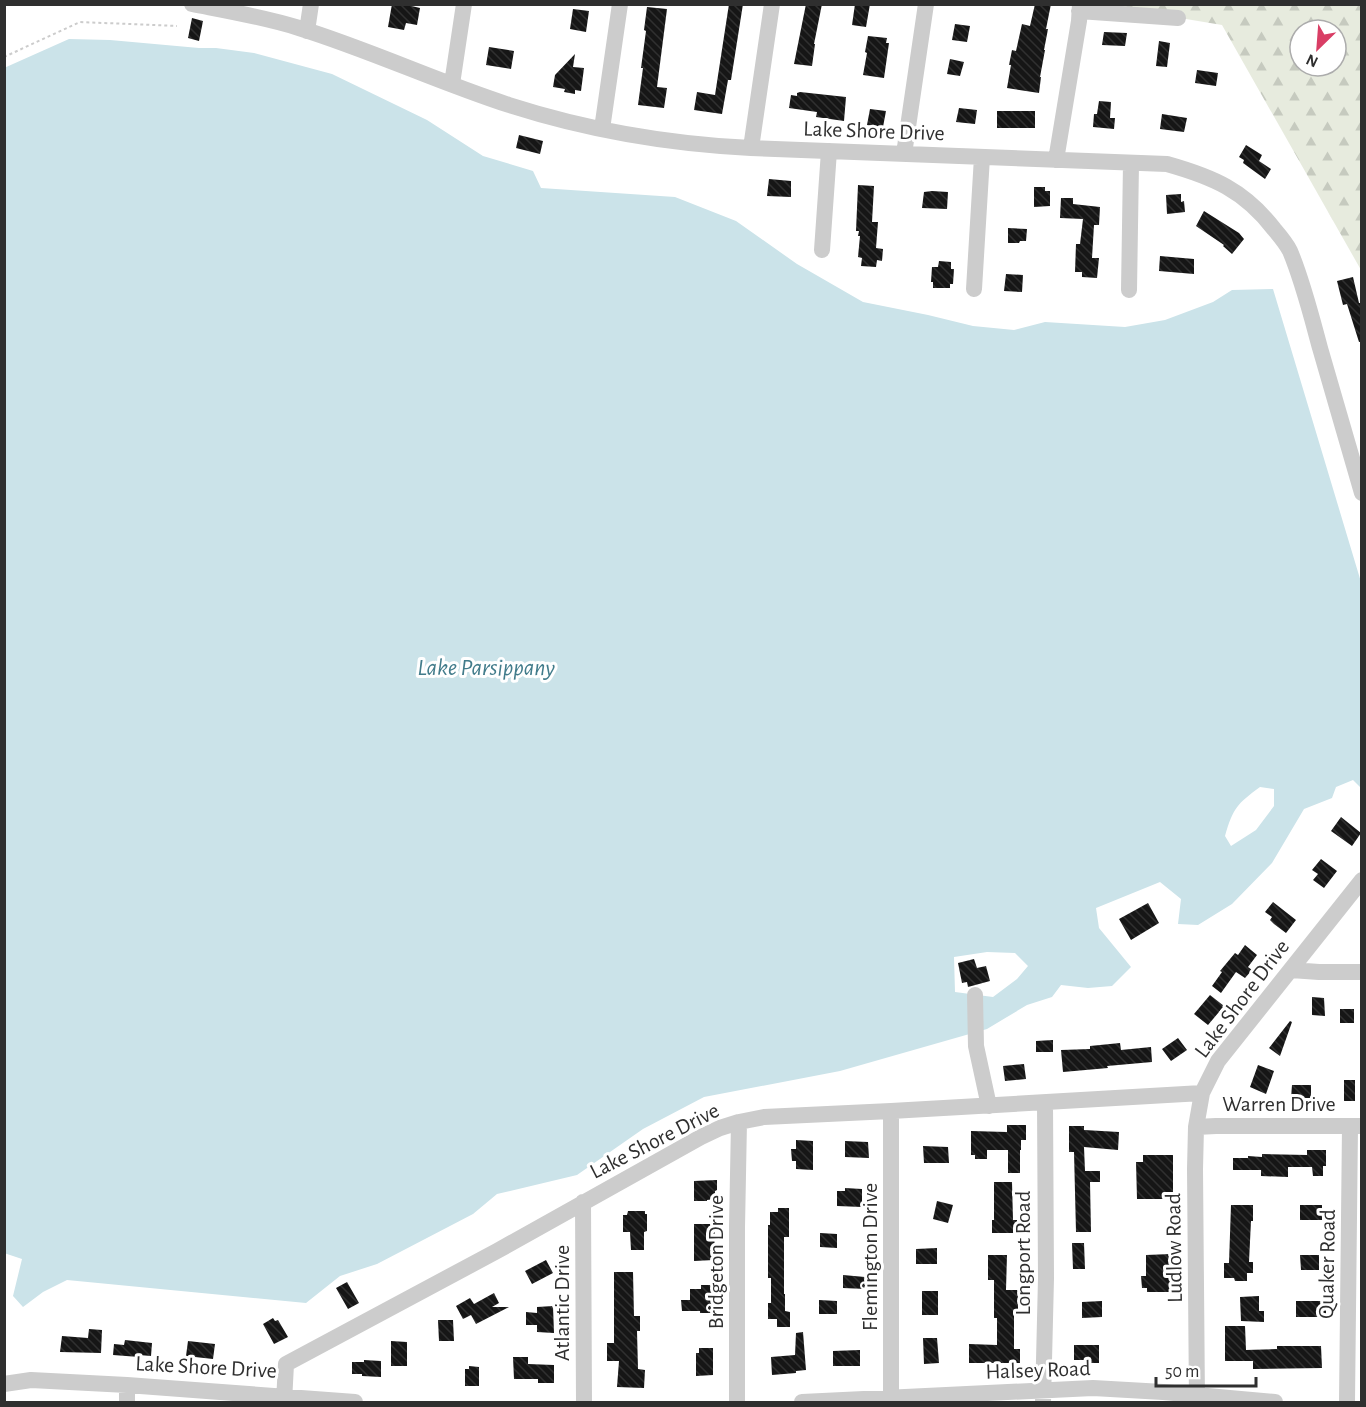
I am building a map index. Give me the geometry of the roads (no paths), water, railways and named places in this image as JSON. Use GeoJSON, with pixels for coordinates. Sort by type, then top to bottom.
{"type":"FeatureCollection","features":[{"type":"Feature","properties":{"kind":"street","name":"Lake Shore Drive"},"geometry":{"type":"LineString","coordinates":[[192,4],[242,13],[307,31],[508,105],[563,120],[652,139],[751,148],[1167,164],[1218,182],[1249,202],[1286,244],[1302,284],[1362,493]]}},
{"type":"Feature","properties":{"kind":"street"},"geometry":{"type":"LineString","coordinates":[[307,31],[311,4]]}},
{"type":"Feature","properties":{"kind":"street"},"geometry":{"type":"LineString","coordinates":[[452,84],[464,4]]}},
{"type":"Feature","properties":{"kind":"street"},"geometry":{"type":"LineString","coordinates":[[602,129],[620,4]]}},
{"type":"Feature","properties":{"kind":"street"},"geometry":{"type":"LineString","coordinates":[[751,148],[772,4]]}},
{"type":"Feature","properties":{"kind":"street"},"geometry":{"type":"LineString","coordinates":[[904,154],[926,4]]}},
{"type":"Feature","properties":{"kind":"street"},"geometry":{"type":"LineString","coordinates":[[1056,160],[1080,8],[1178,18]]}},
{"type":"Feature","properties":{"kind":"street"},"geometry":{"type":"LineString","coordinates":[[822,250],[829,151]]}},
{"type":"Feature","properties":{"kind":"street"},"geometry":{"type":"LineString","coordinates":[[974,289],[982,158]]}},
{"type":"Feature","properties":{"kind":"street"},"geometry":{"type":"LineString","coordinates":[[1129,290],[1131,164]]}},
{"type":"Feature","properties":{"kind":"street","name":"Lake Shore Drive"},"geometry":{"type":"LineString","coordinates":[[4,1384],[31,1380],[127,1384],[284,1399],[286,1364],[498,1251],[701,1137],[739,1122],[764,1117],[1202,1093],[1218,1061],[1362,880]]}},
{"type":"Feature","properties":{"kind":"street"},"geometry":{"type":"LineString","coordinates":[[1291,970],[1362,972]]}},
{"type":"Feature","properties":{"kind":"street"},"geometry":{"type":"LineString","coordinates":[[975,995],[976,1046],[989,1106]]}},
{"type":"Feature","properties":{"kind":"street","name":"Ludlow Road"},"geometry":{"type":"LineString","coordinates":[[1197,1399],[1195,1169],[1196,1127],[1202,1093]]}},
{"type":"Feature","properties":{"kind":"street","name":"Longport Road"},"geometry":{"type":"LineString","coordinates":[[1043,1397],[1046,1278],[1045,1103]]}},
{"type":"Feature","properties":{"kind":"street","name":"Flemington Drive"},"geometry":{"type":"LineString","coordinates":[[891,1111],[891,1400]]}},
{"type":"Feature","properties":{"kind":"street","name":"Bridgeton Drive"},"geometry":{"type":"LineString","coordinates":[[737,1402],[739,1122]]}},
{"type":"Feature","properties":{"kind":"street","name":"Warren Drive"},"geometry":{"type":"LineString","coordinates":[[1196,1127],[1356,1126]]}},
{"type":"Feature","properties":{"kind":"street","name":"Quaker Road"},"geometry":{"type":"LineString","coordinates":[[1347,1402],[1356,1126]]}},
{"type":"Feature","properties":{"kind":"street","name":"Atlantic Drive"},"geometry":{"type":"LineString","coordinates":[[583,1202],[584,1402]]}},
{"type":"Feature","properties":{"kind":"street"},"geometry":{"type":"LineString","coordinates":[[127,1384],[127,1402]]}},
{"type":"Feature","properties":{"kind":"street","name":"Halsey Road"},"geometry":{"type":"LineString","coordinates":[[802,1402],[1043,1397],[1093,1389],[1197,1399],[1275,1402]]}},
{"type":"Feature","properties":{"kind":"street"},"geometry":{"type":"LineString","coordinates":[[284,1399],[355,1402]]}},
{"type":"Feature","properties":{"kind":"water","name":"Lake Parsippany"},"geometry":{"type":"Polygon","coordinates":[[[69,39],[216,48],[254,53],[332,74],[427,120],[483,156],[533,171],[541,188],[675,197],[736,221],[797,264],[863,302],[973,326],[1014,330],[1045,322],[1125,327],[1165,320],[1213,302],[1232,290],[1273,289],[1361,582],[1361,788],[1353,780],[1336,787],[1332,798],[1304,809],[1272,863],[1232,904],[1198,925],[1178,924],[1181,899],[1160,882],[1096,908],[1099,928],[1131,967],[1112,986],[1088,988],[1061,985],[1052,997],[1027,1005],[987,1029],[840,1071],[704,1097],[643,1129],[577,1175],[497,1194],[473,1214],[377,1264],[340,1276],[306,1303],[67,1280],[43,1292],[23,1307],[13,1296],[22,1259],[4,1253],[4,68],[69,39]],[[1260,787],[1241,803],[1231,819],[1225,836],[1231,846],[1256,830],[1274,806],[1274,789],[1260,787]],[[987,952],[954,957],[955,992],[993,997],[1017,979],[1028,966],[1015,953],[987,952]]]}}]}
